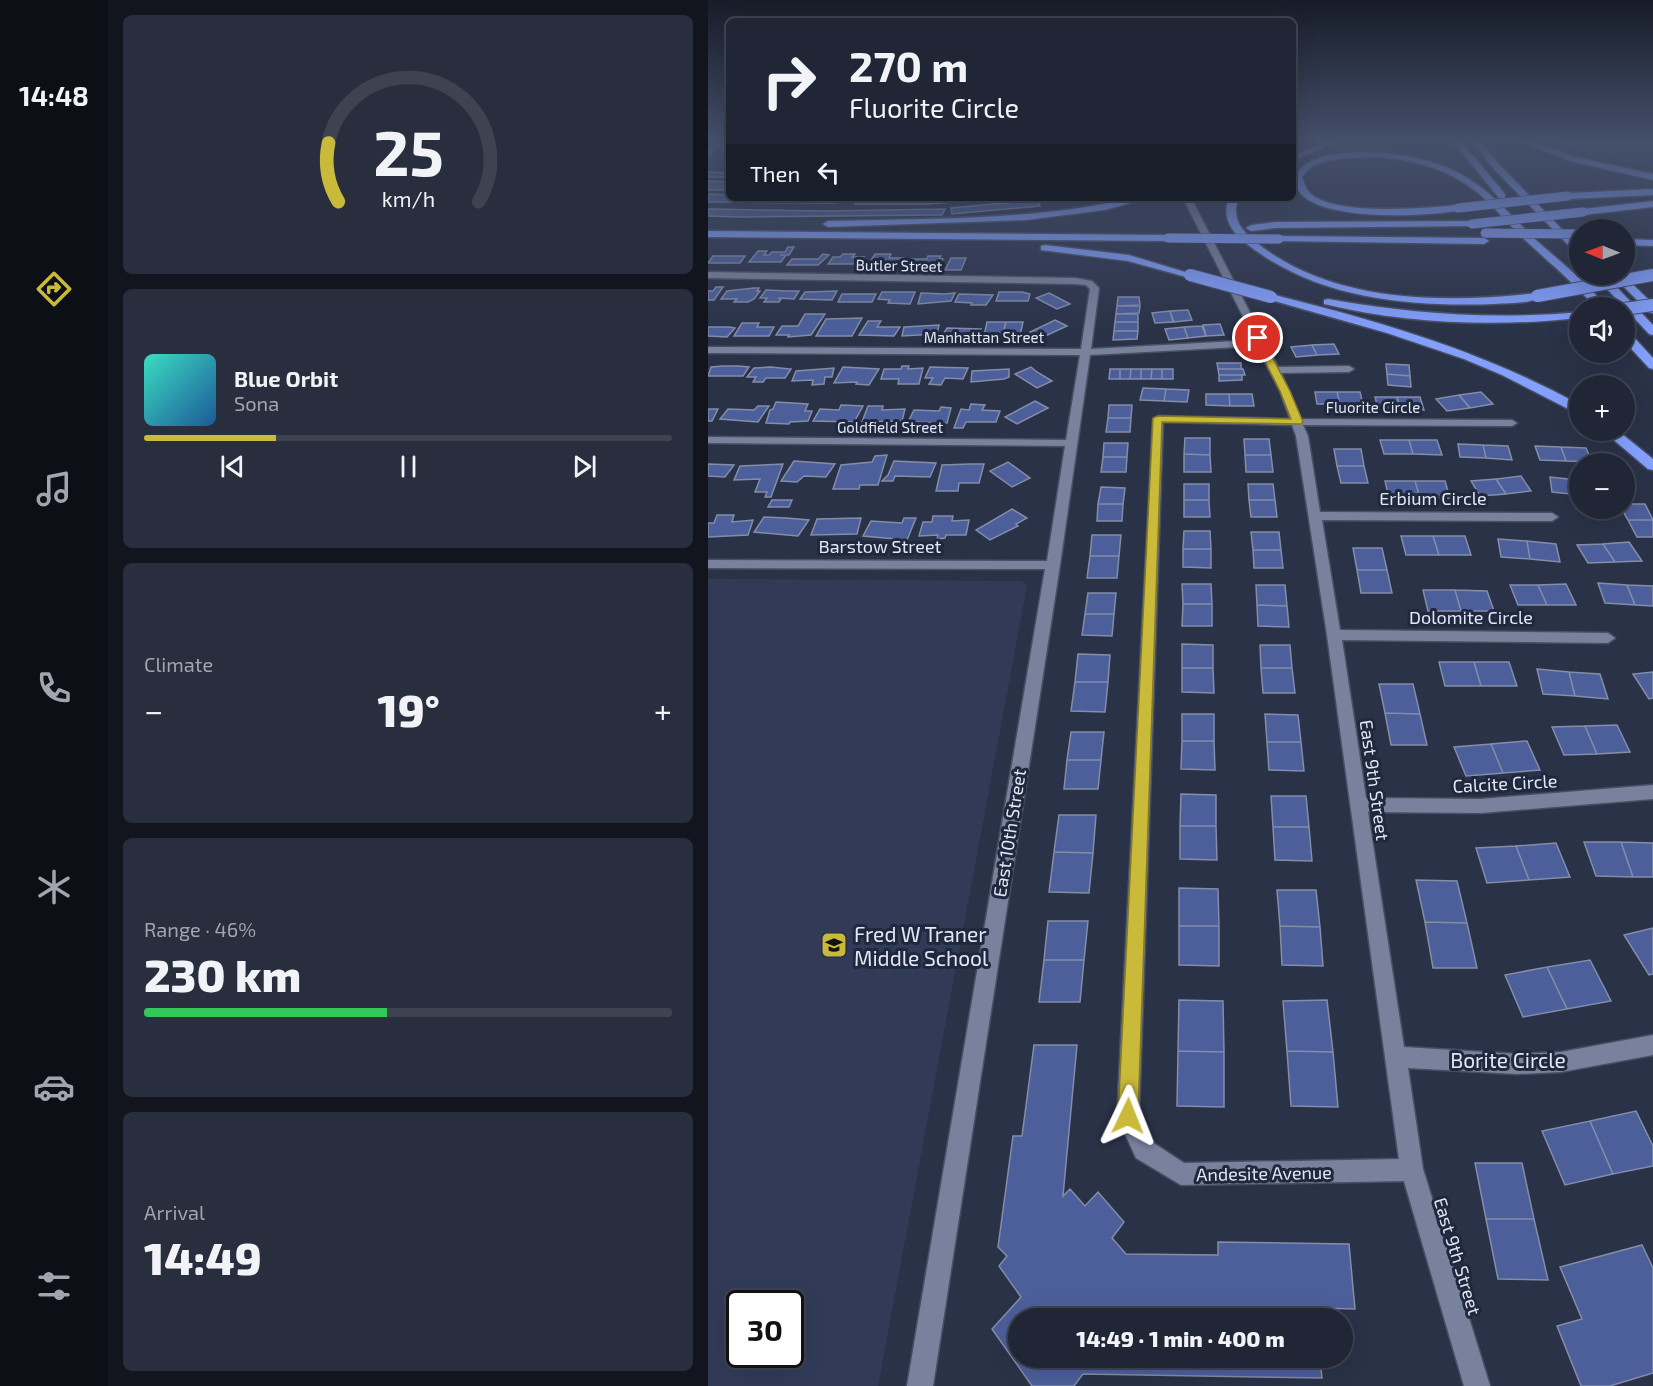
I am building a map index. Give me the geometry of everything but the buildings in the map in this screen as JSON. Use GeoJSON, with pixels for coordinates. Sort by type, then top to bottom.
{"type":"FeatureCollection","features":[{"type":"Feature","properties":{"kind":"highway"},"geometry":{"type":"LineString","coordinates":[[708,234],[751,230],[1023,219],[1080,212],[1113,205]]}},
{"type":"Feature","properties":{"kind":"highway"},"geometry":{"type":"LineString","coordinates":[[1231,205],[1232,220],[1251,245],[1283,266],[1319,280],[1365,292],[1432,301],[1485,302],[1537,296],[1653,275]]}},
{"type":"Feature","properties":{"kind":"highway"},"geometry":{"type":"LineString","coordinates":[[1332,205],[1356,210],[1399,213],[1488,205]]}},
{"type":"Feature","properties":{"kind":"highway"},"geometry":{"type":"LineString","coordinates":[[1495,205],[1569,273]]}},
{"type":"Feature","properties":{"kind":"highway"},"geometry":{"type":"LineString","coordinates":[[1510,205],[1569,271]]}},
{"type":"Feature","properties":{"kind":"highway"},"geometry":{"type":"LineString","coordinates":[[1534,205],[1569,242]]}},
{"type":"Feature","properties":{"kind":"highway"},"geometry":{"type":"LineString","coordinates":[[1546,205],[1569,227]]}},
{"type":"Feature","properties":{"kind":"highway"},"geometry":{"type":"LineString","coordinates":[[751,230],[1166,234],[1478,233],[1583,212],[1647,205]]}},
{"type":"Feature","properties":{"kind":"highway"},"geometry":{"type":"LineString","coordinates":[[708,226],[1043,248],[1129,258],[1269,293],[1454,350],[1525,380],[1569,405]]}},
{"type":"Feature","properties":{"kind":"highway"},"geometry":{"type":"LineString","coordinates":[[1166,234],[1227,231],[1478,233],[1569,237]]}},
{"type":"Feature","properties":{"kind":"highway"},"geometry":{"type":"LineString","coordinates":[[1635,234],[1653,235]]}},
{"type":"Feature","properties":{"kind":"highway"},"geometry":{"type":"LineString","coordinates":[[1635,242],[1653,243]]}},
{"type":"Feature","properties":{"kind":"highway"},"geometry":{"type":"LineString","coordinates":[[1581,285],[1592,297]]}},
{"type":"Feature","properties":{"kind":"highway"},"geometry":{"type":"LineString","coordinates":[[1608,285],[1653,332]]}},
{"type":"Feature","properties":{"kind":"highway"},"geometry":{"type":"LineString","coordinates":[[1627,285],[1653,310]]}},
{"type":"Feature","properties":{"kind":"highway"},"geometry":{"type":"LineString","coordinates":[[1269,293],[1425,317],[1501,321],[1569,316]]}},
{"type":"Feature","properties":{"kind":"highway"},"geometry":{"type":"LineString","coordinates":[[1635,307],[1653,305]]}},
{"type":"Feature","properties":{"kind":"highway"},"geometry":{"type":"LineString","coordinates":[[1635,345],[1653,364]]}},
{"type":"Feature","properties":{"kind":"highway"},"geometry":{"type":"LineString","coordinates":[[1622,441],[1653,466]]}},
{"type":"Feature","properties":{"kind":"street","name":"East 9th Street"},"geometry":{"type":"LineString","coordinates":[[1190,205],[1275,370],[1302,436],[1398,1058],[1412,1169],[1477,1386]]}},
{"type":"Feature","properties":{"kind":"street","name":"Butler Street"},"geometry":{"type":"LineString","coordinates":[[708,275],[1069,280],[1089,283]]}},
{"type":"Feature","properties":{"kind":"street","name":"East 10th Street"},"geometry":{"type":"LineString","coordinates":[[920,1386],[1086,353],[1095,293],[1094,286],[1089,283]]}},
{"type":"Feature","properties":{"kind":"street","name":"Manhattan Street"},"geometry":{"type":"LineString","coordinates":[[708,350],[1086,353],[1199,349],[1260,343]]}},
{"type":"Feature","properties":{"kind":"street"},"geometry":{"type":"LineString","coordinates":[[1275,370],[1349,369]]}},
{"type":"Feature","properties":{"kind":"street","name":"Andesite Avenue"},"geometry":{"type":"LineString","coordinates":[[1163,419],[1158,418],[1128,1116],[1144,1150],[1181,1174],[1412,1169]]}},
{"type":"Feature","properties":{"kind":"street","name":"Fluorite Circle"},"geometry":{"type":"LineString","coordinates":[[1163,419],[1512,423]]}},
{"type":"Feature","properties":{"kind":"street","name":"Goldfield Street"},"geometry":{"type":"LineString","coordinates":[[708,440],[1071,443]]}},
{"type":"Feature","properties":{"kind":"street","name":"Erbium Circle"},"geometry":{"type":"LineString","coordinates":[[1314,516],[1552,517]]}},
{"type":"Feature","properties":{"kind":"street","name":"Barstow Street"},"geometry":{"type":"LineString","coordinates":[[708,564],[1053,564]]}},
{"type":"Feature","properties":{"kind":"street","name":"Dolomite Circle"},"geometry":{"type":"LineString","coordinates":[[1334,635],[1608,638]]}},
{"type":"Feature","properties":{"kind":"street","name":"Calcite Circle"},"geometry":{"type":"LineString","coordinates":[[1359,805],[1481,806],[1653,792]]}},
{"type":"Feature","properties":{"kind":"street","name":"Borite Circle"},"geometry":{"type":"LineString","coordinates":[[1398,1058],[1516,1064],[1561,1062],[1653,1045]]}},
{"type":"Feature","properties":{"kind":"shaded area","name":"Fred W Traner Middle School"},"geometry":{"type":"Polygon","coordinates":[[[708,579],[1019,581],[1024,582],[1027,586],[878,1386],[708,1386],[708,579]]]}},
{"type":"Feature","properties":{"kind":"place","name":"Fred W Traner Middle School"},"geometry":{"type":"Point","coordinates":[834,945]}},
{"type":"Feature","properties":{"kind":"route"},"geometry":{"type":"LineString","coordinates":[[1128,1116],[1158,418],[1298,422],[1258,338]]}}]}
